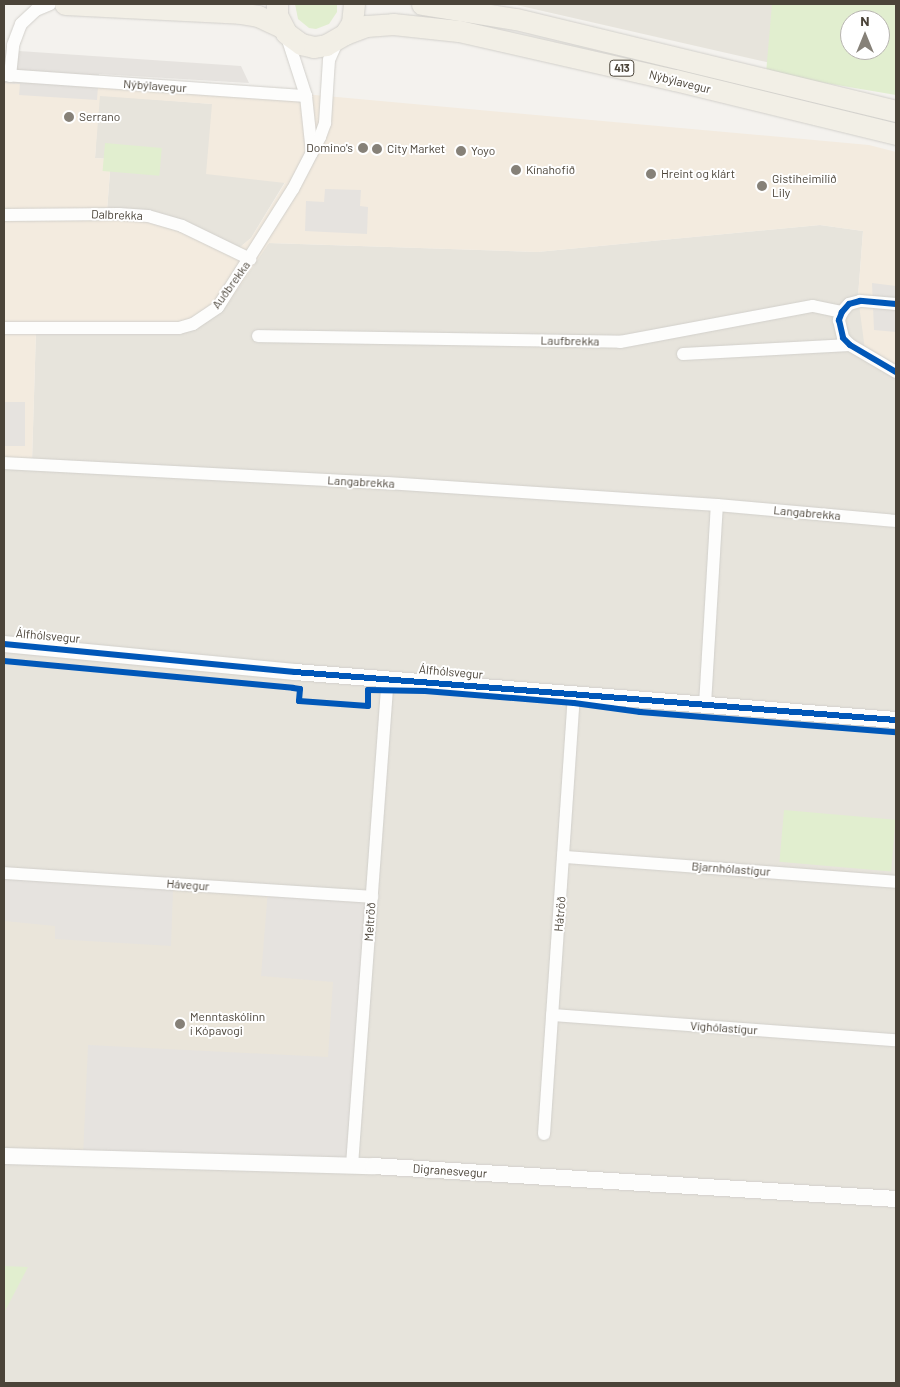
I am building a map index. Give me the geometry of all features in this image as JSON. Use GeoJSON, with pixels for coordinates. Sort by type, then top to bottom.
{"type":"FeatureCollection","features":[{"type":"Feature","properties":{"kind":"main road","name":"413"},"geometry":{"type":"LineString","coordinates":[[66,4],[240,13],[258,16],[284,30],[301,44],[314,46],[326,45],[341,37]]}},
{"type":"Feature","properties":{"kind":"main road"},"geometry":{"type":"LineString","coordinates":[[277,4],[277,15],[284,30]]}},
{"type":"Feature","properties":{"kind":"main road"},"geometry":{"type":"LineString","coordinates":[[341,37],[352,23],[354,4]]}},
{"type":"Feature","properties":{"kind":"main road","name":"Nýbýlavegur"},"geometry":{"type":"LineString","coordinates":[[422,4],[516,20],[896,111]]}},
{"type":"Feature","properties":{"kind":"main road","name":"Nýbýlavegur"},"geometry":{"type":"LineString","coordinates":[[341,37],[366,26],[393,24],[459,31],[896,134]]}},
{"type":"Feature","properties":{"kind":"street"},"geometry":{"type":"LineString","coordinates":[[7,75],[16,32],[27,16],[50,4]]}},
{"type":"Feature","properties":{"kind":"street"},"geometry":{"type":"LineString","coordinates":[[284,30],[306,96],[312,154]]}},
{"type":"Feature","properties":{"kind":"street","name":"Auðbrekka"},"geometry":{"type":"LineString","coordinates":[[4,328],[162,329],[193,324],[218,307],[250,259],[312,154],[325,122],[330,60],[341,37]]}},
{"type":"Feature","properties":{"kind":"street","name":"Nýbýlavegur"},"geometry":{"type":"LineString","coordinates":[[7,75],[306,96]]}},
{"type":"Feature","properties":{"kind":"street","name":"Dalbrekka"},"geometry":{"type":"LineString","coordinates":[[4,215],[119,214],[148,216],[182,226],[250,259]]}},
{"type":"Feature","properties":{"kind":"street"},"geometry":{"type":"LineString","coordinates":[[896,304],[860,300],[849,304],[842,312],[839,320],[843,338],[850,345],[896,372]]}},
{"type":"Feature","properties":{"kind":"street","name":"Laufbrekka"},"geometry":{"type":"LineString","coordinates":[[258,336],[620,342],[813,306],[842,312]]}},
{"type":"Feature","properties":{"kind":"street"},"geometry":{"type":"LineString","coordinates":[[683,354],[850,345]]}},
{"type":"Feature","properties":{"kind":"street","name":"Langabrekka"},"geometry":{"type":"LineString","coordinates":[[4,463],[387,483],[717,505],[896,521]]}},
{"type":"Feature","properties":{"kind":"street"},"geometry":{"type":"LineString","coordinates":[[705,706],[717,505]]}},
{"type":"Feature","properties":{"kind":"street","name":"Álfhólsvegur"},"geometry":{"type":"LineString","coordinates":[[4,644],[295,672],[896,720]]}},
{"type":"Feature","properties":{"kind":"street","name":"Meltröð"},"geometry":{"type":"LineString","coordinates":[[352,1165],[388,679]]}},
{"type":"Feature","properties":{"kind":"street","name":"Hátröð"},"geometry":{"type":"LineString","coordinates":[[544,1134],[565,857],[574,694]]}},
{"type":"Feature","properties":{"kind":"street","name":"Bjarnhólastígur"},"geometry":{"type":"LineString","coordinates":[[565,857],[896,882]]}},
{"type":"Feature","properties":{"kind":"street","name":"Hávegur"},"geometry":{"type":"LineString","coordinates":[[4,873],[372,897]]}},
{"type":"Feature","properties":{"kind":"street","name":"Víghólastígur"},"geometry":{"type":"LineString","coordinates":[[552,1015],[896,1040]]}},
{"type":"Feature","properties":{"kind":"street","name":"Digranesvegur"},"geometry":{"type":"LineString","coordinates":[[4,1156],[352,1165],[896,1199]]}},
{"type":"Feature","properties":{"kind":"shaded area"},"geometry":{"type":"Polygon","coordinates":[[[512,4],[896,4],[890,29],[890,10],[840,10],[840,60],[883,60],[876,87],[512,4]]]}},
{"type":"Feature","properties":{"kind":"shaded area"},"geometry":{"type":"Polygon","coordinates":[[[4,50],[241,66],[249,83],[99,74],[97,100],[19,95],[20,84],[4,83],[4,50]]]}},
{"type":"Feature","properties":{"kind":"shaded area"},"geometry":{"type":"Polygon","coordinates":[[[4,67],[869,145],[896,152],[896,368],[865,350],[858,297],[863,231],[820,225],[537,252],[269,243],[228,304],[199,328],[36,331],[32,461],[4,460],[4,67]],[[100,96],[95,158],[111,159],[107,211],[239,248],[251,238],[285,183],[206,174],[212,104],[100,96]]]}},
{"type":"Feature","properties":{"kind":"shaded area"},"geometry":{"type":"Polygon","coordinates":[[[99,95],[212,104],[285,182],[251,238],[239,248],[107,211],[111,159],[95,158],[99,95]]]}},
{"type":"Feature","properties":{"kind":"shaded area"},"geometry":{"type":"Polygon","coordinates":[[[325,189],[361,190],[360,206],[368,207],[367,234],[305,231],[306,201],[324,202],[325,189]]]}},
{"type":"Feature","properties":{"kind":"shaded area"},"geometry":{"type":"Polygon","coordinates":[[[820,225],[863,231],[858,297],[896,368],[896,1198],[348,1157],[4,876],[4,461],[32,461],[36,331],[256,259],[269,243],[537,252],[820,225]]]}},
{"type":"Feature","properties":{"kind":"shaded area"},"geometry":{"type":"Polygon","coordinates":[[[872,283],[896,286],[896,332],[874,330],[872,283]]]}},
{"type":"Feature","properties":{"kind":"shaded area"},"geometry":{"type":"Polygon","coordinates":[[[4,402],[25,402],[25,446],[4,446],[4,402]]]}},
{"type":"Feature","properties":{"kind":"shaded area","name":"Menntaskólinn í Kópavogi"},"geometry":{"type":"Polygon","coordinates":[[[4,876],[366,901],[347,1172],[4,1148],[4,876]]]}},
{"type":"Feature","properties":{"kind":"shaded area"},"geometry":{"type":"Polygon","coordinates":[[[4,879],[173,890],[171,946],[55,939],[55,926],[4,921],[4,879]]]}},
{"type":"Feature","properties":{"kind":"shaded area"},"geometry":{"type":"Polygon","coordinates":[[[268,890],[372,897],[352,1165],[83,1157],[88,1045],[328,1057],[333,982],[261,976],[268,890]]]}},
{"type":"Feature","properties":{"kind":"shaded area"},"geometry":{"type":"Polygon","coordinates":[[[4,1162],[545,1180],[896,1199],[896,1383],[4,1383],[4,1162]]]}},
{"type":"Feature","properties":{"kind":"green space"},"geometry":{"type":"Polygon","coordinates":[[[295,4],[337,4],[337,12],[329,24],[316,29],[309,28],[298,19],[295,4]]]}},
{"type":"Feature","properties":{"kind":"green space"},"geometry":{"type":"Polygon","coordinates":[[[772,4],[896,4],[896,95],[766,73],[772,4]]]}},
{"type":"Feature","properties":{"kind":"green space"},"geometry":{"type":"Polygon","coordinates":[[[105,143],[162,148],[159,176],[103,171],[105,143]]]}},
{"type":"Feature","properties":{"kind":"green space"},"geometry":{"type":"Polygon","coordinates":[[[784,810],[896,820],[891,872],[779,862],[784,810]]]}},
{"type":"Feature","properties":{"kind":"green space"},"geometry":{"type":"Polygon","coordinates":[[[4,1266],[28,1267],[4,1313],[4,1266]]]}},
{"type":"Feature","properties":{"kind":"cycle path"},"geometry":{"type":"LineString","coordinates":[[896,304],[860,301],[849,304],[842,312],[839,320],[843,338],[850,345],[896,372]]}},
{"type":"Feature","properties":{"kind":"cycle path"},"geometry":{"type":"LineString","coordinates":[[4,644],[295,672],[896,720]]}},
{"type":"Feature","properties":{"kind":"cycle path"},"geometry":{"type":"LineString","coordinates":[[4,661],[293,688],[300,689],[299,701],[368,706],[368,690],[425,691],[574,703],[640,712],[896,732]]}},
{"type":"Feature","properties":{"kind":"place","name":"Serrano"},"geometry":{"type":"Point","coordinates":[69,117]}},
{"type":"Feature","properties":{"kind":"place","name":"Domino's"},"geometry":{"type":"Point","coordinates":[363,148]}},
{"type":"Feature","properties":{"kind":"place","name":"City Market"},"geometry":{"type":"Point","coordinates":[377,149]}},
{"type":"Feature","properties":{"kind":"place","name":"Yoyo"},"geometry":{"type":"Point","coordinates":[461,151]}},
{"type":"Feature","properties":{"kind":"place","name":"Kínahofið"},"geometry":{"type":"Point","coordinates":[516,170]}},
{"type":"Feature","properties":{"kind":"place","name":"Hreint og klárt"},"geometry":{"type":"Point","coordinates":[651,174]}},
{"type":"Feature","properties":{"kind":"place","name":"Gistiheimilið Lily"},"geometry":{"type":"Point","coordinates":[762,186]}},
{"type":"Feature","properties":{"kind":"place","name":"Menntaskólinn í Kópavogi"},"geometry":{"type":"Point","coordinates":[180,1024]}}]}
